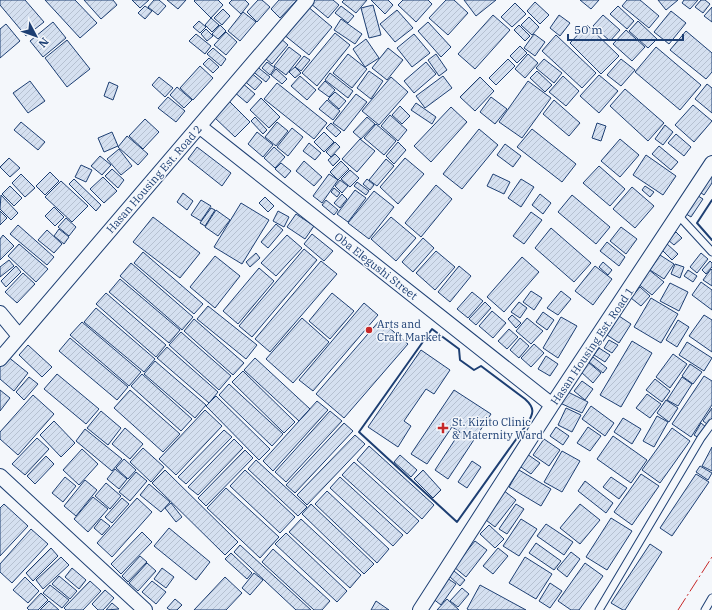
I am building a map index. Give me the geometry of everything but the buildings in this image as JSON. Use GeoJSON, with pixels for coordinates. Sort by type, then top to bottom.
{"type":"FeatureCollection","features":[{"type":"Feature","properties":{"kind":"street","name":"Hasan Housing Est. Road 2"},"geometry":{"type":"LineString","coordinates":[[0,359],[307,0]]}},
{"type":"Feature","properties":{"kind":"street","name":"Oba Elegushi Street"},"geometry":{"type":"LineString","coordinates":[[199,126],[552,406]]}},
{"type":"Feature","properties":{"kind":"street","name":"Hasan Housing Est. Road 1"},"geometry":{"type":"LineString","coordinates":[[420,610],[712,163]]}},
{"type":"Feature","properties":{"kind":"street"},"geometry":{"type":"LineString","coordinates":[[0,313],[19,336]]}},
{"type":"Feature","properties":{"kind":"street"},"geometry":{"type":"LineString","coordinates":[[0,476],[145,610]]}},
{"type":"Feature","properties":{"kind":"lane"},"geometry":{"type":"LineString","coordinates":[[678,216],[712,252]]}},
{"type":"Feature","properties":{"kind":"lane"},"geometry":{"type":"LineString","coordinates":[[598,610],[712,423]]}},
{"type":"Feature","properties":{"kind":"lane"},"geometry":{"type":"LineString","coordinates":[[705,610],[712,598]]}},
{"type":"Feature","properties":{"kind":"wall"},"geometry":{"type":"LineString","coordinates":[[712,200],[697,223],[712,240]]}},
{"type":"Feature","properties":{"kind":"wall"},"geometry":{"type":"LineString","coordinates":[[432,329],[459,349],[460,360],[474,370],[481,366],[525,399],[532,408],[532,414],[527,424],[457,522],[359,432],[432,329]]}},
{"type":"Feature","properties":{"kind":"power"},"geometry":{"type":"LineString","coordinates":[[678,610],[712,557]]}},
{"type":"Feature","properties":{"kind":"place","name":"Arts and Craft Market"},"geometry":{"type":"Point","coordinates":[369,330]}},
{"type":"Feature","properties":{"kind":"place","name":"St. Kizito Clinic & Maternity Ward"},"geometry":{"type":"Point","coordinates":[443,428]}}]}
